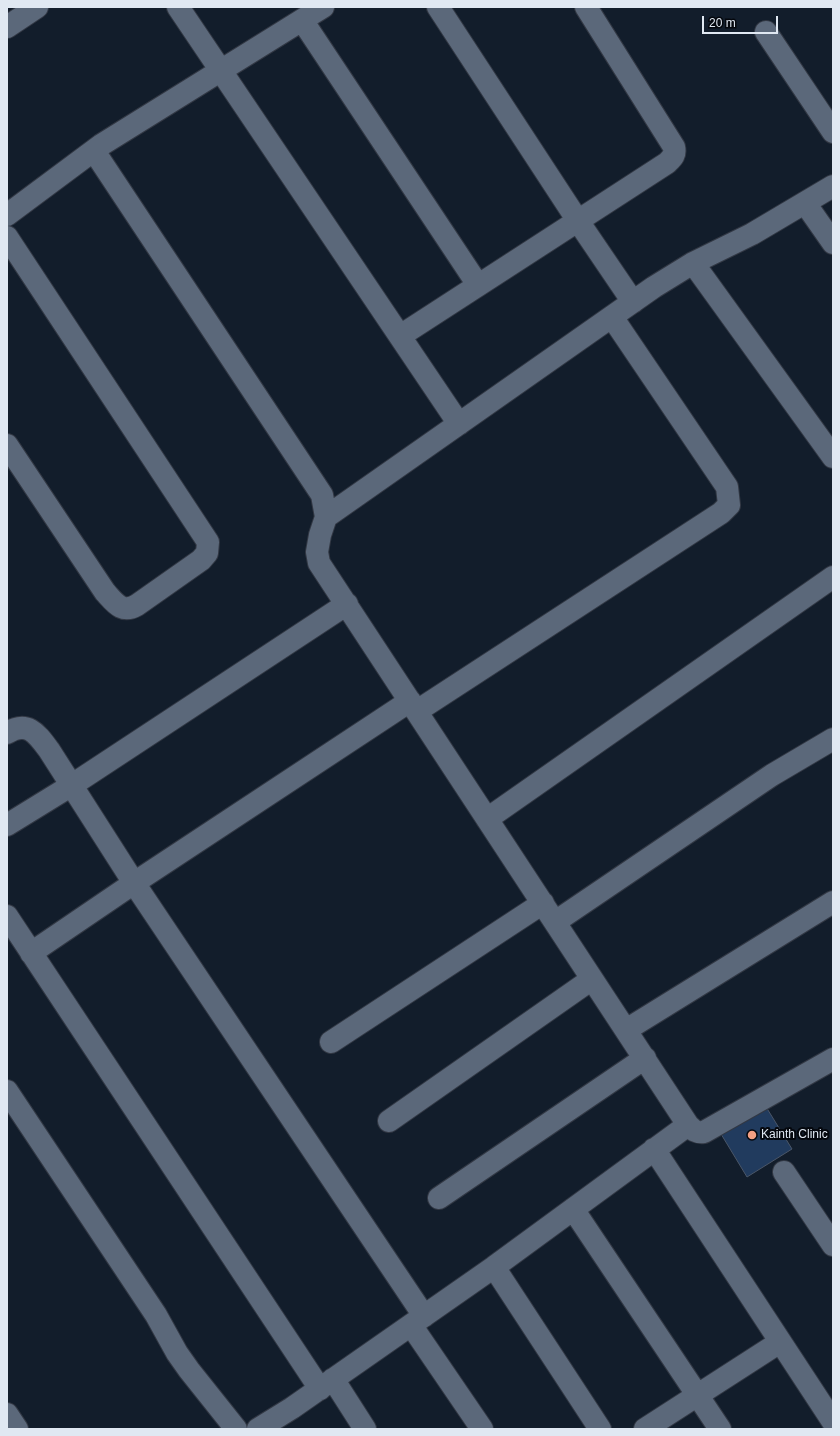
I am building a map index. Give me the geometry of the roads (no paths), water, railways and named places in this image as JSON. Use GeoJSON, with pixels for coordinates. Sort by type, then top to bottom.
{"type":"FeatureCollection","features":[{"type":"Feature","properties":{"kind":"street"},"geometry":{"type":"LineString","coordinates":[[7,27],[37,7]]}},
{"type":"Feature","properties":{"kind":"street"},"geometry":{"type":"LineString","coordinates":[[178,7],[222,70],[459,424]]}},
{"type":"Feature","properties":{"kind":"street"},"geometry":{"type":"LineString","coordinates":[[7,215],[94,151],[323,7]]}},
{"type":"Feature","properties":{"kind":"street"},"geometry":{"type":"LineString","coordinates":[[438,7],[578,221],[633,302]]}},
{"type":"Feature","properties":{"kind":"street"},"geometry":{"type":"LineString","coordinates":[[400,336],[667,163],[674,156],[674,147],[589,8]]}},
{"type":"Feature","properties":{"kind":"street"},"geometry":{"type":"LineString","coordinates":[[302,20],[478,285]]}},
{"type":"Feature","properties":{"kind":"street"},"geometry":{"type":"LineString","coordinates":[[766,32],[833,132]]}},
{"type":"Feature","properties":{"kind":"street"},"geometry":{"type":"LineString","coordinates":[[94,151],[322,495],[326,517],[320,535],[317,552],[319,562],[688,1125],[694,1131],[704,1132],[833,1059]]}},
{"type":"Feature","properties":{"kind":"street"},"geometry":{"type":"LineString","coordinates":[[326,517],[633,302],[693,263],[752,234],[833,186]]}},
{"type":"Feature","properties":{"kind":"street"},"geometry":{"type":"LineString","coordinates":[[805,203],[833,243]]}},
{"type":"Feature","properties":{"kind":"street"},"geometry":{"type":"LineString","coordinates":[[7,237],[208,542],[207,553],[201,560],[137,605],[131,609],[124,609],[115,603],[105,592],[7,445]]}},
{"type":"Feature","properties":{"kind":"street"},"geometry":{"type":"LineString","coordinates":[[693,263],[833,457]]}},
{"type":"Feature","properties":{"kind":"street"},"geometry":{"type":"LineString","coordinates":[[31,952],[134,883],[721,513],[729,506],[727,487],[612,317]]}},
{"type":"Feature","properties":{"kind":"street"},"geometry":{"type":"LineString","coordinates":[[487,818],[833,577]]}},
{"type":"Feature","properties":{"kind":"street"},"geometry":{"type":"LineString","coordinates":[[7,825],[72,785],[347,604]]}},
{"type":"Feature","properties":{"kind":"street"},"geometry":{"type":"LineString","coordinates":[[7,733],[15,729],[25,728],[35,733],[49,750],[418,1320],[482,1429]]}},
{"type":"Feature","properties":{"kind":"street"},"geometry":{"type":"LineString","coordinates":[[555,922],[772,775],[833,739]]}},
{"type":"Feature","properties":{"kind":"street"},"geometry":{"type":"LineString","coordinates":[[626,1030],[833,902]]}},
{"type":"Feature","properties":{"kind":"street"},"geometry":{"type":"LineString","coordinates":[[331,1042],[543,903]]}},
{"type":"Feature","properties":{"kind":"street"},"geometry":{"type":"LineString","coordinates":[[7,916],[326,1384],[366,1429]]}},
{"type":"Feature","properties":{"kind":"street"},"geometry":{"type":"LineString","coordinates":[[389,1121],[592,979]]}},
{"type":"Feature","properties":{"kind":"street"},"geometry":{"type":"LineString","coordinates":[[439,1198],[645,1058]]}},
{"type":"Feature","properties":{"kind":"street"},"geometry":{"type":"LineString","coordinates":[[7,1091],[156,1315],[177,1353],[236,1429]]}},
{"type":"Feature","properties":{"kind":"street"},"geometry":{"type":"LineString","coordinates":[[258,1429],[292,1408],[494,1267],[688,1125]]}},
{"type":"Feature","properties":{"kind":"street"},"geometry":{"type":"LineString","coordinates":[[654,1149],[833,1422]]}},
{"type":"Feature","properties":{"kind":"street"},"geometry":{"type":"LineString","coordinates":[[784,1172],[833,1246]]}},
{"type":"Feature","properties":{"kind":"street"},"geometry":{"type":"LineString","coordinates":[[573,1209],[720,1429]]}},
{"type":"Feature","properties":{"kind":"street"},"geometry":{"type":"LineString","coordinates":[[494,1267],[600,1429]]}},
{"type":"Feature","properties":{"kind":"street"},"geometry":{"type":"LineString","coordinates":[[645,1429],[780,1342]]}},
{"type":"Feature","properties":{"kind":"street"},"geometry":{"type":"LineString","coordinates":[[7,1414],[17,1429]]}},
{"type":"Feature","properties":{"kind":"place","name":"Kainth Clinic"},"geometry":{"type":"Point","coordinates":[752,1135]}}]}
